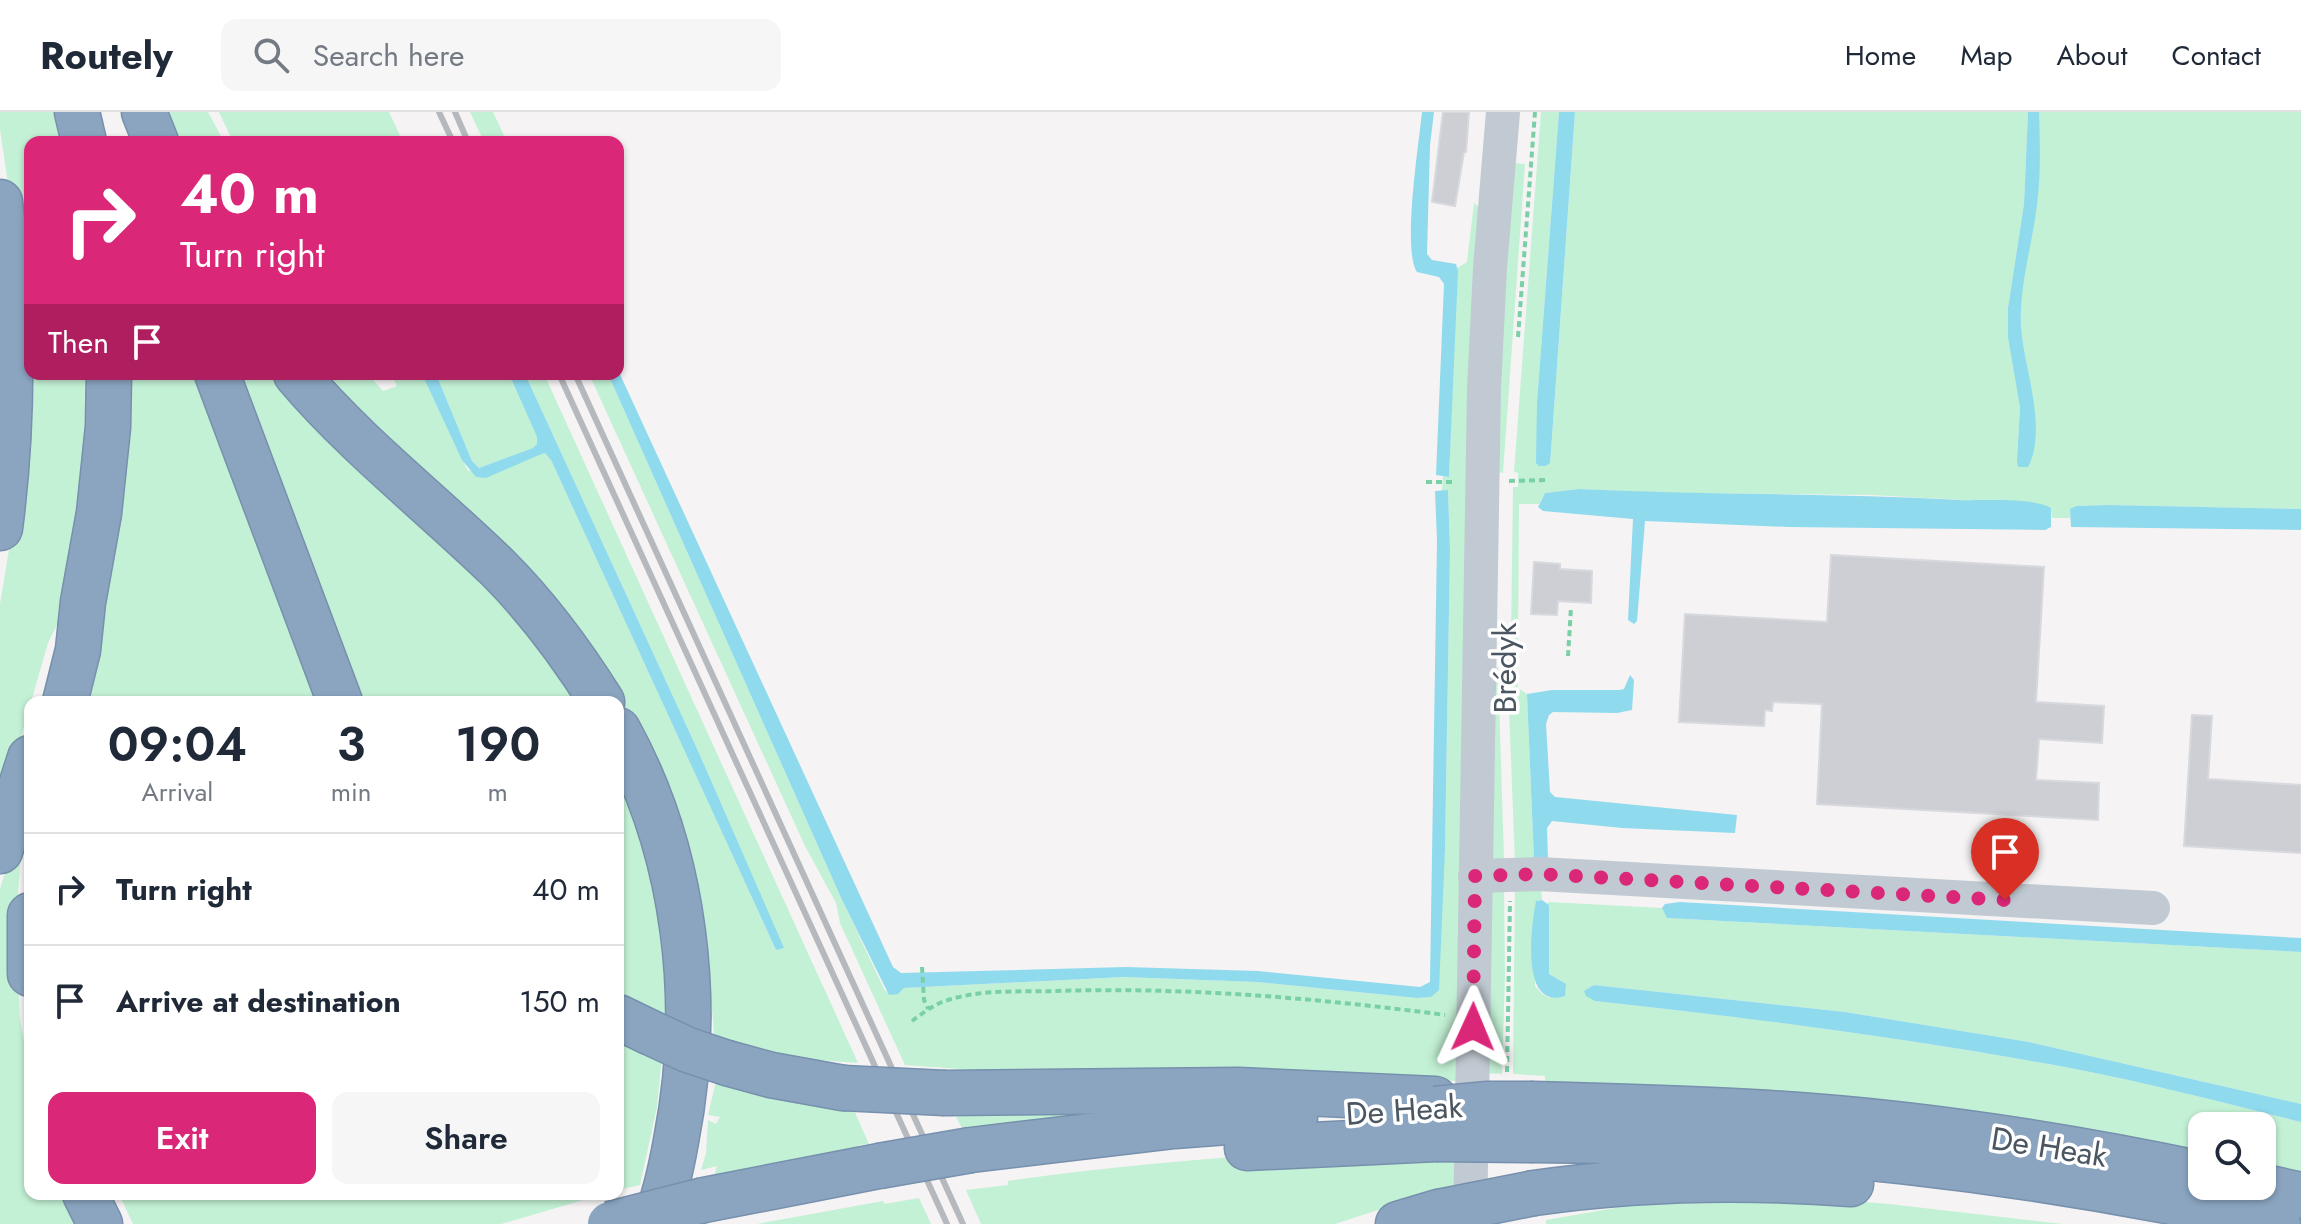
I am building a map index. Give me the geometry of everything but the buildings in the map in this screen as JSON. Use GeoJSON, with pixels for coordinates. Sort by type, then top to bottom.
{"type":"FeatureCollection","features":[{"type":"Feature","properties":{"kind":"highway"},"geometry":{"type":"LineString","coordinates":[[77,112],[83,136]]}},
{"type":"Feature","properties":{"kind":"highway"},"geometry":{"type":"LineString","coordinates":[[121,112],[130,136]]}},
{"type":"Feature","properties":{"kind":"highway"},"geometry":{"type":"LineString","coordinates":[[144,112],[154,136]]}},
{"type":"Feature","properties":{"kind":"highway"},"geometry":{"type":"LineString","coordinates":[[0,202],[8,278],[11,373],[0,528]]}},
{"type":"Feature","properties":{"kind":"highway"},"geometry":{"type":"LineString","coordinates":[[66,696],[78,650],[99,513],[108,427],[109,380]]}},
{"type":"Feature","properties":{"kind":"highway"},"geometry":{"type":"LineString","coordinates":[[219,380],[338,696]]}},
{"type":"Feature","properties":{"kind":"highway"},"geometry":{"type":"LineString","coordinates":[[302,380],[342,424],[500,570],[555,633],[598,696]]}},
{"type":"Feature","properties":{"kind":"highway"},"geometry":{"type":"LineString","coordinates":[[48,696],[61,648],[83,602]]}},
{"type":"Feature","properties":{"kind":"highway"},"geometry":{"type":"LineString","coordinates":[[624,742],[643,782],[668,857],[684,941],[686,970],[689,1023],[682,1111],[665,1193],[654,1224]]}},
{"type":"Feature","properties":{"kind":"highway"},"geometry":{"type":"LineString","coordinates":[[0,851],[24,777]]}},
{"type":"Feature","properties":{"kind":"highway"},"geometry":{"type":"LineString","coordinates":[[634,1024],[688,1050],[727,1063],[771,1075],[843,1088],[945,1093],[1238,1090],[1435,1116],[1515,1108]]}},
{"type":"Feature","properties":{"kind":"highway","name":"De Heak"},"geometry":{"type":"LineString","coordinates":[[1515,1108],[1754,1112],[1874,1123],[1992,1138],[2188,1172]]}},
{"type":"Feature","properties":{"kind":"highway","name":"De Heak"},"geometry":{"type":"LineString","coordinates":[[1515,1108],[1717,1144],[1885,1158],[2083,1184],[2278,1224]]}},
{"type":"Feature","properties":{"kind":"highway","name":"De Heak"},"geometry":{"type":"LineString","coordinates":[[610,1224],[718,1212],[977,1162],[1186,1153],[1435,1116]]}},
{"type":"Feature","properties":{"kind":"highway"},"geometry":{"type":"LineString","coordinates":[[1435,1220],[1534,1193],[1679,1179],[1802,1180],[2019,1200],[2184,1224]]}},
{"type":"Feature","properties":{"kind":"highway"},"geometry":{"type":"LineString","coordinates":[[2276,1190],[2301,1195]]}},
{"type":"Feature","properties":{"kind":"highway"},"geometry":{"type":"LineString","coordinates":[[88,1200],[100,1224]]}},
{"type":"Feature","properties":{"kind":"street","name":"Brédyk"},"geometry":{"type":"LineString","coordinates":[[1435,1220],[1474,1018],[1484,389],[1503,112]]}},
{"type":"Feature","properties":{"kind":"street"},"geometry":{"type":"LineString","coordinates":[[1475,876],[1539,874],[2153,908]]}},
{"type":"Feature","properties":{"kind":"path"},"geometry":{"type":"LineString","coordinates":[[1518,337],[1535,112]]}},
{"type":"Feature","properties":{"kind":"path"},"geometry":{"type":"LineString","coordinates":[[1518,480],[1549,480]]}},
{"type":"Feature","properties":{"kind":"path"},"geometry":{"type":"LineString","coordinates":[[1507,491],[1508,481]]}},
{"type":"Feature","properties":{"kind":"path"},"geometry":{"type":"LineString","coordinates":[[1426,482],[1460,482]]}},
{"type":"Feature","properties":{"kind":"path"},"geometry":{"type":"LineString","coordinates":[[1568,656],[1571,608]]}},
{"type":"Feature","properties":{"kind":"path"},"geometry":{"type":"LineString","coordinates":[[1509,875],[1515,1108]]}},
{"type":"Feature","properties":{"kind":"path"},"geometry":{"type":"LineString","coordinates":[[922,969],[928,1009]]}},
{"type":"Feature","properties":{"kind":"path"},"geometry":{"type":"LineString","coordinates":[[912,1021],[946,1000],[988,993],[1149,989],[1286,996],[1474,1018]]}},
{"type":"Feature","properties":{"kind":"green space"},"geometry":{"type":"Polygon","coordinates":[[[0,112],[56,112],[62,136],[24,136],[24,380],[89,380],[84,470],[59,621],[48,643],[33,696],[24,696],[24,726],[0,809],[0,604],[14,519],[11,204],[0,112]]]}},
{"type":"Feature","properties":{"kind":"green space"},"geometry":{"type":"Polygon","coordinates":[[[159,112],[208,112],[221,136],[169,136],[159,112]]]}},
{"type":"Feature","properties":{"kind":"green space"},"geometry":{"type":"Polygon","coordinates":[[[219,112],[389,112],[400,136],[230,136],[219,112]]]}},
{"type":"Feature","properties":{"kind":"green space"},"geometry":{"type":"Polygon","coordinates":[[[470,112],[493,112],[504,136],[481,136],[470,112]]]}},
{"type":"Feature","properties":{"kind":"green space"},"geometry":{"type":"Polygon","coordinates":[[[1541,112],[1559,112],[1537,402],[1539,466],[1550,463],[1575,112],[2028,112],[2024,204],[2008,308],[2020,407],[2017,461],[2032,394],[2021,332],[2020,299],[2037,202],[2039,112],[2301,112],[2301,509],[2076,506],[2070,510],[2070,518],[2052,518],[2051,508],[2021,503],[1871,495],[1579,489],[1545,493],[1539,504],[1519,504],[1518,646],[1513,646],[1513,487],[1518,487],[1518,473],[1514,472],[1541,112]]]}},
{"type":"Feature","properties":{"kind":"green space"},"geometry":{"type":"Polygon","coordinates":[[[1512,163],[1525,164],[1503,473],[1495,471],[1512,163]]]}},
{"type":"Feature","properties":{"kind":"green space"},"geometry":{"type":"Polygon","coordinates":[[[1474,203],[1484,211],[1460,1081],[1071,1077],[905,1065],[840,923],[836,903],[805,846],[592,380],[611,380],[885,991],[897,994],[904,988],[1124,977],[1257,982],[1431,997],[1445,849],[1450,550],[1448,490],[1442,491],[1443,476],[1449,477],[1457,268],[1467,262],[1474,203]]]}},
{"type":"Feature","properties":{"kind":"green space"},"geometry":{"type":"Polygon","coordinates":[[[128,380],[208,380],[325,696],[83,696],[128,380]]]}},
{"type":"Feature","properties":{"kind":"green space"},"geometry":{"type":"Polygon","coordinates":[[[235,380],[283,380],[458,550],[580,696],[358,696],[235,380]]]}},
{"type":"Feature","properties":{"kind":"green space"},"geometry":{"type":"Polygon","coordinates":[[[321,380],[373,380],[383,391],[397,386],[394,380],[425,380],[468,471],[545,453],[551,460],[776,950],[783,948],[699,753],[528,380],[547,380],[858,1063],[819,1060],[818,1066],[729,1045],[729,1040],[714,1034],[708,981],[690,906],[645,762],[624,714],[624,696],[614,696],[321,380]]]}},
{"type":"Feature","properties":{"kind":"green space"},"geometry":{"type":"Polygon","coordinates":[[[438,380],[512,380],[537,437],[537,444],[534,448],[479,468],[472,461],[438,380]]]}},
{"type":"Feature","properties":{"kind":"green space"},"geometry":{"type":"Polygon","coordinates":[[[1517,660],[1518,688],[1527,694],[1534,860],[1515,863],[1509,708],[1510,671],[1517,660]]]}},
{"type":"Feature","properties":{"kind":"green space"},"geometry":{"type":"Polygon","coordinates":[[[1498,667],[1504,860],[1488,860],[1492,672],[1498,667]]]}},
{"type":"Feature","properties":{"kind":"green space"},"geometry":{"type":"Polygon","coordinates":[[[624,779],[654,861],[675,1020],[624,999],[624,779]]]}},
{"type":"Feature","properties":{"kind":"green space"},"geometry":{"type":"Polygon","coordinates":[[[24,809],[15,929],[24,1041],[24,1200],[72,1200],[84,1224],[0,1224],[0,889],[24,809]]]}},
{"type":"Feature","properties":{"kind":"green space"},"geometry":{"type":"Polygon","coordinates":[[[1541,885],[1542,900],[1536,901],[1535,986],[1550,998],[1561,981],[1549,974],[1548,902],[1662,908],[1668,918],[2301,952],[2301,1104],[2029,1042],[1845,1012],[1594,985],[1595,1001],[1833,1030],[2011,1057],[2128,1080],[2260,1112],[2188,1112],[2188,1156],[1545,1087],[1545,1076],[1513,1074],[1515,888],[1541,885]]]}},
{"type":"Feature","properties":{"kind":"green space"},"geometry":{"type":"Polygon","coordinates":[[[1491,892],[1504,892],[1502,1074],[1484,1073],[1491,892]]]}},
{"type":"Feature","properties":{"kind":"green space"},"geometry":{"type":"Polygon","coordinates":[[[624,1033],[662,1057],[657,1107],[640,1185],[624,1189],[624,1033]]]}},
{"type":"Feature","properties":{"kind":"green space"},"geometry":{"type":"Polygon","coordinates":[[[717,1077],[853,1108],[869,1144],[859,1145],[859,1150],[714,1176],[717,1166],[701,1170],[706,1153],[708,1120],[716,1124],[720,1117],[708,1115],[717,1077]]]}},
{"type":"Feature","properties":{"kind":"green space"},"geometry":{"type":"Polygon","coordinates":[[[1274,1104],[963,1130],[956,1117],[971,1114],[1274,1104]]]}},
{"type":"Feature","properties":{"kind":"green space"},"geometry":{"type":"Polygon","coordinates":[[[2276,1116],[2301,1122],[2301,1178],[2276,1172],[2276,1116]]]}},
{"type":"Feature","properties":{"kind":"green space"},"geometry":{"type":"Polygon","coordinates":[[[1335,1150],[1457,1152],[1456,1185],[1425,1191],[1424,1195],[1335,1224],[981,1224],[966,1190],[1090,1170],[1335,1150]]]}},
{"type":"Feature","properties":{"kind":"green space"},"geometry":{"type":"Polygon","coordinates":[[[1790,1196],[2063,1224],[1546,1224],[1546,1220],[1638,1204],[1790,1196]]]}},
{"type":"Feature","properties":{"kind":"green space"},"geometry":{"type":"Polygon","coordinates":[[[919,1198],[931,1224],[757,1224],[883,1201],[884,1204],[919,1198]]]}},
{"type":"Feature","properties":{"kind":"green space"},"geometry":{"type":"Polygon","coordinates":[[[122,1200],[583,1200],[501,1224],[133,1224],[122,1200]]]}},
{"type":"Feature","properties":{"kind":"water"},"geometry":{"type":"Polygon","coordinates":[[[1422,112],[1434,112],[1427,254],[1432,260],[1456,264],[1458,271],[1449,477],[1436,475],[1444,284],[1439,277],[1417,272],[1411,242],[1422,112]]]}},
{"type":"Feature","properties":{"kind":"water"},"geometry":{"type":"Polygon","coordinates":[[[1559,112],[1575,112],[1550,463],[1539,466],[1536,463],[1537,402],[1559,112]]]}},
{"type":"Feature","properties":{"kind":"water"},"geometry":{"type":"Polygon","coordinates":[[[2028,112],[2039,112],[2040,171],[2022,296],[2021,327],[2036,435],[2028,467],[2018,467],[2020,407],[2008,337],[2008,308],[2024,204],[2028,112]]]}},
{"type":"Feature","properties":{"kind":"water"},"geometry":{"type":"Polygon","coordinates":[[[425,380],[438,380],[472,461],[479,468],[537,444],[537,437],[512,380],[528,380],[699,753],[784,948],[776,950],[551,460],[545,453],[486,478],[476,477],[462,460],[425,380]]]}},
{"type":"Feature","properties":{"kind":"water"},"geometry":{"type":"Polygon","coordinates":[[[611,380],[623,380],[893,967],[901,973],[1126,967],[1258,971],[1420,987],[1430,982],[1437,541],[1435,491],[1448,490],[1450,550],[1445,849],[1439,990],[1431,997],[1257,982],[1124,977],[904,988],[898,994],[889,995],[842,900],[611,380]]]}},
{"type":"Feature","properties":{"kind":"water"},"geometry":{"type":"Polygon","coordinates":[[[1579,489],[2020,501],[2051,508],[2051,527],[2045,530],[1787,527],[1645,521],[1637,621],[1634,624],[1628,620],[1633,519],[1543,511],[1538,507],[1545,493],[1579,489]]]}},
{"type":"Feature","properties":{"kind":"water"},"geometry":{"type":"Polygon","coordinates":[[[2108,505],[2301,509],[2301,530],[2071,527],[2070,509],[2108,505]]]}},
{"type":"Feature","properties":{"kind":"water"},"geometry":{"type":"Polygon","coordinates":[[[1630,675],[1634,680],[1632,710],[1617,713],[1553,712],[1549,715],[1546,724],[1550,792],[1555,797],[1737,815],[1735,833],[1622,828],[1552,821],[1547,828],[1548,860],[1534,860],[1527,694],[1552,690],[1619,690],[1624,689],[1630,675]]]}},
{"type":"Feature","properties":{"kind":"water"},"geometry":{"type":"Polygon","coordinates":[[[1542,900],[1549,905],[1549,974],[1566,984],[1565,996],[1551,997],[1541,991],[1535,979],[1532,928],[1536,901],[1542,900]]]}},
{"type":"Feature","properties":{"kind":"water"},"geometry":{"type":"Polygon","coordinates":[[[1680,902],[2301,938],[2301,952],[1667,918],[1662,908],[1665,904],[1680,902]]]}},
{"type":"Feature","properties":{"kind":"water"},"geometry":{"type":"Polygon","coordinates":[[[1594,985],[1845,1012],[2029,1042],[2301,1104],[2301,1122],[2276,1116],[2276,1112],[2260,1112],[2128,1080],[2011,1057],[1833,1030],[1595,1001],[1584,991],[1594,985]]]}},
{"type":"Feature","properties":{"kind":"railway"},"geometry":{"type":"LineString","coordinates":[[439,112],[450,136]]}},
{"type":"Feature","properties":{"kind":"railway"},"geometry":{"type":"LineString","coordinates":[[455,112],[465,136]]}},
{"type":"Feature","properties":{"kind":"railway"},"geometry":{"type":"LineString","coordinates":[[562,380],[947,1224]]}},
{"type":"Feature","properties":{"kind":"railway"},"geometry":{"type":"LineString","coordinates":[[578,380],[963,1224]]}},
{"type":"Feature","properties":{"kind":"route"},"geometry":{"type":"LineString","coordinates":[[1473,1027],[1475,876],[1539,874],[2005,900]]}}]}
